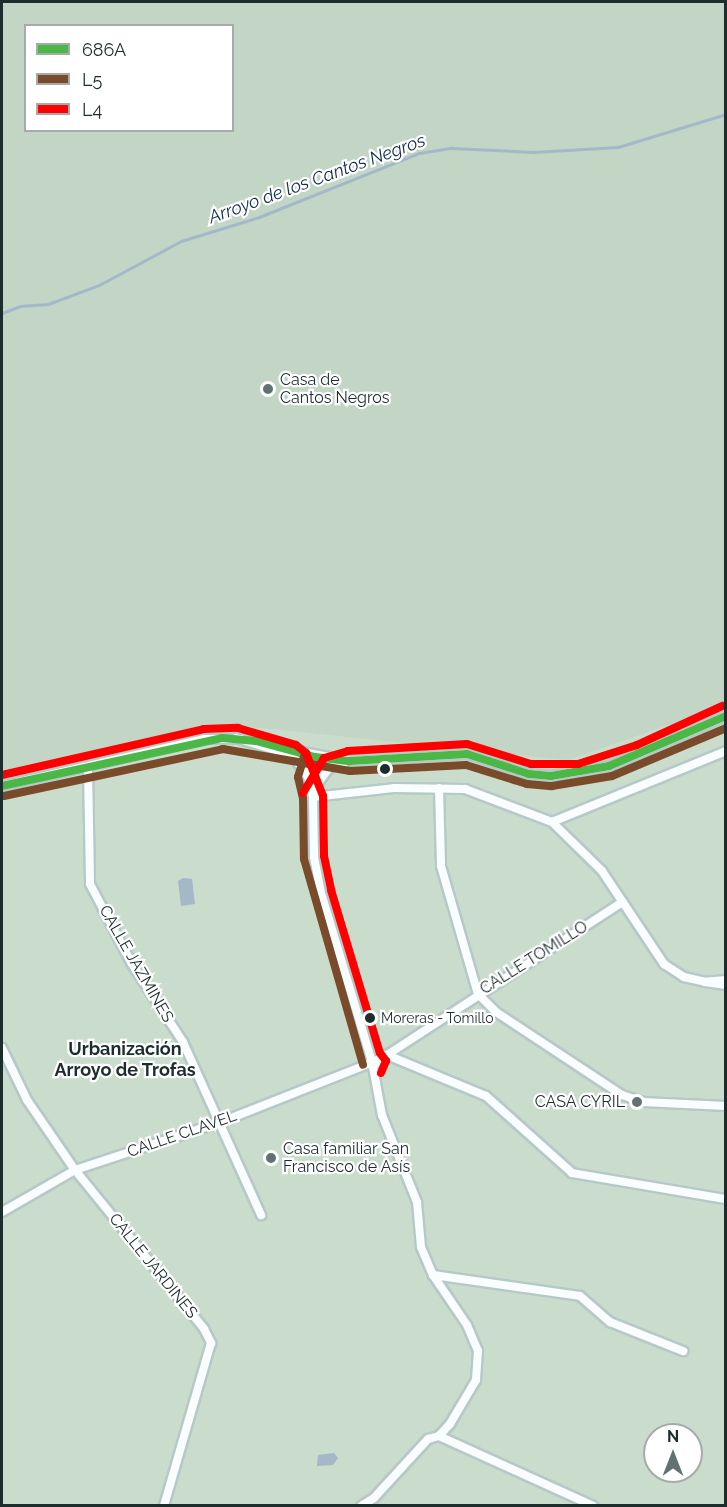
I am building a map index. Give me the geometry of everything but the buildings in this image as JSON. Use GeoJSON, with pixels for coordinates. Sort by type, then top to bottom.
{"type":"FeatureCollection","features":[{"type":"Feature","properties":{"kind":"street"},"geometry":{"type":"LineString","coordinates":[[2,786],[204,739],[236,738],[315,757],[350,761],[467,754],[529,774],[580,774],[641,755],[726,716]]}},
{"type":"Feature","properties":{"kind":"street"},"geometry":{"type":"LineString","coordinates":[[236,738],[292,755],[308,777],[313,797],[314,857],[321,893],[372,1063],[391,1144],[417,1202],[421,1247],[433,1275],[467,1325],[478,1351],[476,1380],[450,1425],[439,1436],[428,1439],[374,1498],[361,1506]]}},
{"type":"Feature","properties":{"kind":"street"},"geometry":{"type":"LineString","coordinates":[[552,822],[726,751]]}},
{"type":"Feature","properties":{"kind":"street"},"geometry":{"type":"LineString","coordinates":[[308,777],[314,769],[315,757]]}},
{"type":"Feature","properties":{"kind":"street"},"geometry":{"type":"LineString","coordinates":[[313,797],[320,780],[331,766],[350,761]]}},
{"type":"Feature","properties":{"kind":"street","name":"CALLE JAZMINES"},"geometry":{"type":"LineString","coordinates":[[88,767],[90,884],[132,964],[183,1042],[261,1215]]}},
{"type":"Feature","properties":{"kind":"street"},"geometry":{"type":"LineString","coordinates":[[314,769],[320,780]]}},
{"type":"Feature","properties":{"kind":"street"},"geometry":{"type":"LineString","coordinates":[[313,797],[439,788],[465,789],[552,822],[602,871],[664,964],[684,977],[726,985]]}},
{"type":"Feature","properties":{"kind":"street"},"geometry":{"type":"LineString","coordinates":[[439,788],[441,866],[478,994],[496,1012],[622,1095],[643,1102],[726,1106]]}},
{"type":"Feature","properties":{"kind":"street","name":"CALLE TOMILLO"},"geometry":{"type":"LineString","coordinates":[[387,1055],[622,902]]}},
{"type":"Feature","properties":{"kind":"street"},"geometry":{"type":"LineString","coordinates":[[705,982],[726,980]]}},
{"type":"Feature","properties":{"kind":"street","name":"CALLE JARDINES"},"geometry":{"type":"LineString","coordinates":[[2,1048],[27,1100],[75,1170],[204,1329],[210,1342],[164,1506]]}},
{"type":"Feature","properties":{"kind":"street"},"geometry":{"type":"LineString","coordinates":[[387,1055],[486,1096],[572,1173],[726,1199]]}},
{"type":"Feature","properties":{"kind":"street","name":"CALLE CLAVEL"},"geometry":{"type":"LineString","coordinates":[[2,1212],[75,1170],[220,1122],[372,1063],[387,1055]]}},
{"type":"Feature","properties":{"kind":"street"},"geometry":{"type":"LineString","coordinates":[[433,1275],[580,1296],[610,1322],[683,1351]]}},
{"type":"Feature","properties":{"kind":"street"},"geometry":{"type":"LineString","coordinates":[[439,1436],[593,1506]]}},
{"type":"Feature","properties":{"kind":"green space"},"geometry":{"type":"Polygon","coordinates":[[[2,2],[725,2],[725,1505],[2,1506],[2,2]]]}},
{"type":"Feature","properties":{"kind":"green space"},"geometry":{"type":"Polygon","coordinates":[[[2,2],[725,2],[725,705],[568,760],[232,725],[2,781],[2,2]]]}},
{"type":"Feature","properties":{"kind":"water"},"geometry":{"type":"Polygon","coordinates":[[[183,878],[192,879],[195,904],[181,906],[178,881],[183,878]]]}},
{"type":"Feature","properties":{"kind":"water"},"geometry":{"type":"Polygon","coordinates":[[[334,1453],[338,1458],[333,1465],[317,1466],[318,1455],[334,1453]]]}},
{"type":"Feature","properties":{"kind":"waterway","name":"Arroyo de los Cantos Negros"},"geometry":{"type":"LineString","coordinates":[[2,313],[20,306],[48,304],[99,285],[181,241],[259,217],[419,153],[452,148],[533,152],[618,147],[726,114]]}},
{"type":"Feature","properties":{"kind":"transit line","name":"L4"},"geometry":{"type":"LineString","coordinates":[[303,793],[324,758],[348,751],[467,744],[531,764],[578,764],[637,745],[722,706]]}},
{"type":"Feature","properties":{"kind":"transit line","name":"686A"},"geometry":{"type":"LineString","coordinates":[[2,786],[222,738],[256,741],[315,757],[350,761],[467,754],[529,774],[551,776],[609,766],[726,716]]}},
{"type":"Feature","properties":{"kind":"transit line","name":"L4"},"geometry":{"type":"LineString","coordinates":[[2,775],[204,729],[238,728],[296,745],[306,753],[323,796],[324,856],[331,890],[380,1053],[386,1061],[381,1073]]}},
{"type":"Feature","properties":{"kind":"transit line","name":"L5"},"geometry":{"type":"LineString","coordinates":[[4,796],[223,749],[350,771],[466,765],[527,784],[552,786],[612,776],[726,728]]}},
{"type":"Feature","properties":{"kind":"transit line","name":"L5"},"geometry":{"type":"LineString","coordinates":[[305,754],[298,777],[303,798],[304,859],[363,1065]]}},
{"type":"Feature","properties":{"kind":"place","name":"Casa de Cantos Negros"},"geometry":{"type":"Point","coordinates":[268,389]}},
{"type":"Feature","properties":{"kind":"place","name":"Moreras - Tomillo"},"geometry":{"type":"Point","coordinates":[370,1018]}},
{"type":"Feature","properties":{"kind":"place","name":"CASA CYRIL"},"geometry":{"type":"Point","coordinates":[637,1102]}},
{"type":"Feature","properties":{"kind":"place","name":"Casa familiar San Francisco de Asís"},"geometry":{"type":"Point","coordinates":[271,1158]}},
{"type":"Feature","properties":{"kind":"district","name":"Urbanización Arroyo de Trofas"},"geometry":{"type":"Point","coordinates":[125,1060]}}]}
